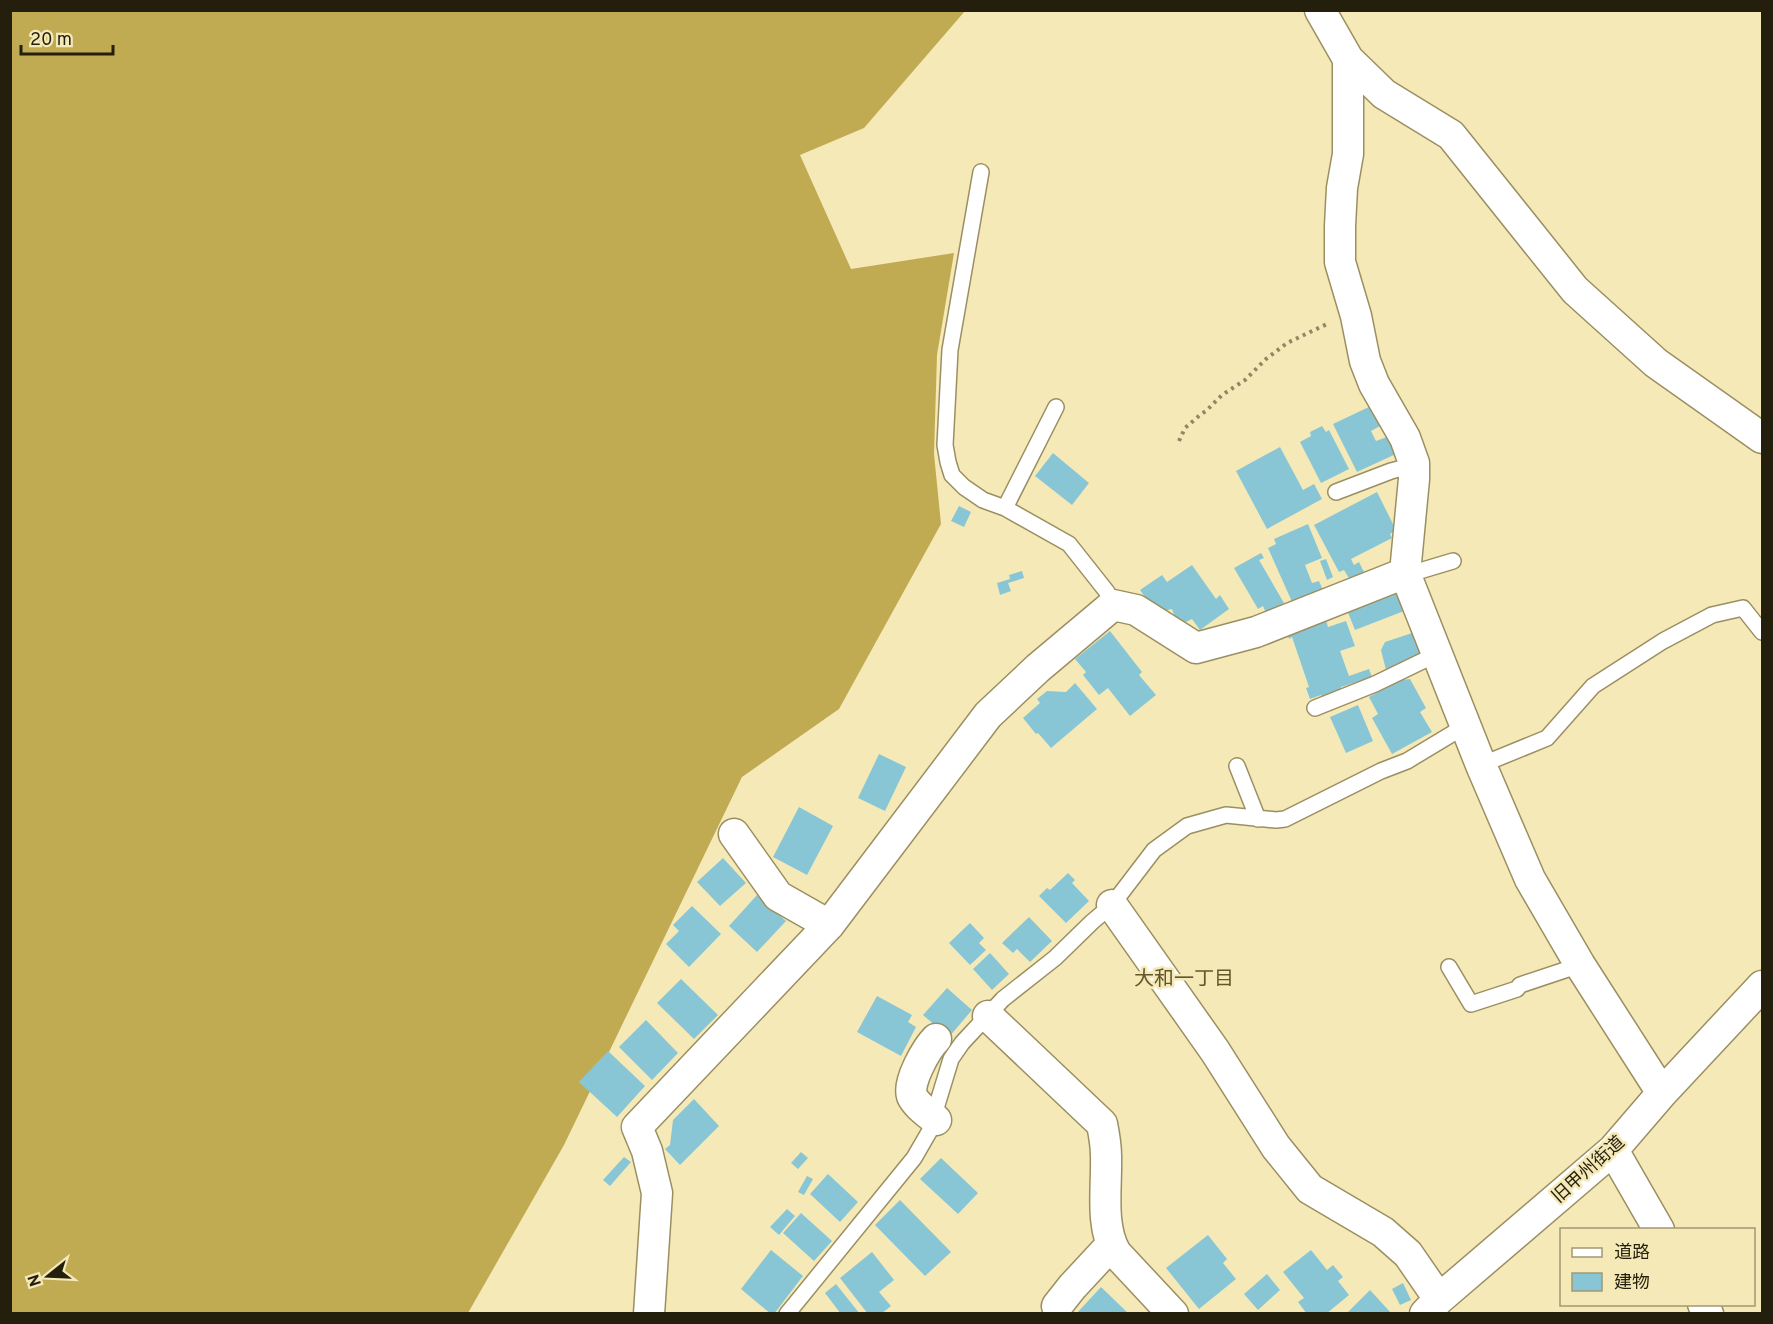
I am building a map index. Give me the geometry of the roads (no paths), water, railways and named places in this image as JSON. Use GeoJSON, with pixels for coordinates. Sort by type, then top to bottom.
{"type":"FeatureCollection","features":[{"type":"Feature","properties":{"kind":"street"},"geometry":{"type":"LineString","coordinates":[[1320,10],[1348,59],[1384,94],[1451,135],[1575,290],[1656,363],[1762,438]]}},
{"type":"Feature","properties":{"kind":"street"},"geometry":{"type":"LineString","coordinates":[[1348,59],[1348,154],[1342,189],[1340,262],[1356,316],[1365,362],[1374,384],[1405,438],[1414,465],[1405,573],[1481,765],[1530,879],[1580,965],[1662,1093]]}},
{"type":"Feature","properties":{"kind":"street"},"geometry":{"type":"LineString","coordinates":[[649,1314],[657,1193],[647,1151],[636,1127],[829,925],[988,715],[1038,668],[1113,605],[1136,610],[1196,648],[1256,632],[1405,573]]}},
{"type":"Feature","properties":{"kind":"street"},"geometry":{"type":"LineString","coordinates":[[734,834],[778,896],[829,925]]}},
{"type":"Feature","properties":{"kind":"street"},"geometry":{"type":"LineString","coordinates":[[1112,905],[1215,1051],[1276,1147],[1310,1189],[1383,1232],[1408,1254],[1432,1306]]}},
{"type":"Feature","properties":{"kind":"street","name":"旧甲州街道"},"geometry":{"type":"LineString","coordinates":[[1432,1306],[1613,1150],[1662,1093],[1762,986]]}},
{"type":"Feature","properties":{"kind":"street"},"geometry":{"type":"LineString","coordinates":[[988,1016],[1102,1124],[1106,1154],[1106,1229],[1111,1245],[1173,1314]]}},
{"type":"Feature","properties":{"kind":"street"},"geometry":{"type":"LineString","coordinates":[[936,1040],[929,1046],[911,1088],[912,1096],[936,1120]]}},
{"type":"Feature","properties":{"kind":"street"},"geometry":{"type":"LineString","coordinates":[[1613,1150],[1658,1228]]}},
{"type":"Feature","properties":{"kind":"street"},"geometry":{"type":"LineString","coordinates":[[1057,1306],[1111,1245]]}},
{"type":"Feature","properties":{"kind":"lane"},"geometry":{"type":"LineString","coordinates":[[981,172],[950,350],[945,445],[948,462],[952,475],[964,487],[983,500],[1005,508],[1069,544],[1107,592],[1113,605]]}},
{"type":"Feature","properties":{"kind":"lane"},"geometry":{"type":"LineString","coordinates":[[1005,508],[1056,406]]}},
{"type":"Feature","properties":{"kind":"lane"},"geometry":{"type":"LineString","coordinates":[[1336,492],[1391,471],[1414,465]]}},
{"type":"Feature","properties":{"kind":"lane"},"geometry":{"type":"LineString","coordinates":[[1405,573],[1413,573],[1453,561]]}},
{"type":"Feature","properties":{"kind":"lane"},"geometry":{"type":"LineString","coordinates":[[1481,765],[1547,738],[1593,686],[1696,622],[1712,615],[1743,608],[1762,632]]}},
{"type":"Feature","properties":{"kind":"lane"},"geometry":{"type":"LineString","coordinates":[[1315,708],[1375,684],[1437,654]]}},
{"type":"Feature","properties":{"kind":"lane"},"geometry":{"type":"LineString","coordinates":[[788,1314],[914,1158],[936,1120],[937,1105],[951,1059],[962,1043],[1003,999],[1056,958],[1092,921],[1112,905],[1154,850],[1187,826],[1226,815],[1258,819],[1285,819],[1381,771],[1407,761],[1466,726]]}},
{"type":"Feature","properties":{"kind":"lane"},"geometry":{"type":"LineString","coordinates":[[1237,766],[1258,819]]}},
{"type":"Feature","properties":{"kind":"lane"},"geometry":{"type":"LineString","coordinates":[[1449,967],[1471,1004],[1580,965]]}},
{"type":"Feature","properties":{"kind":"district","name":"大和一丁目"},"geometry":{"type":"Point","coordinates":[1184,978]}}]}
